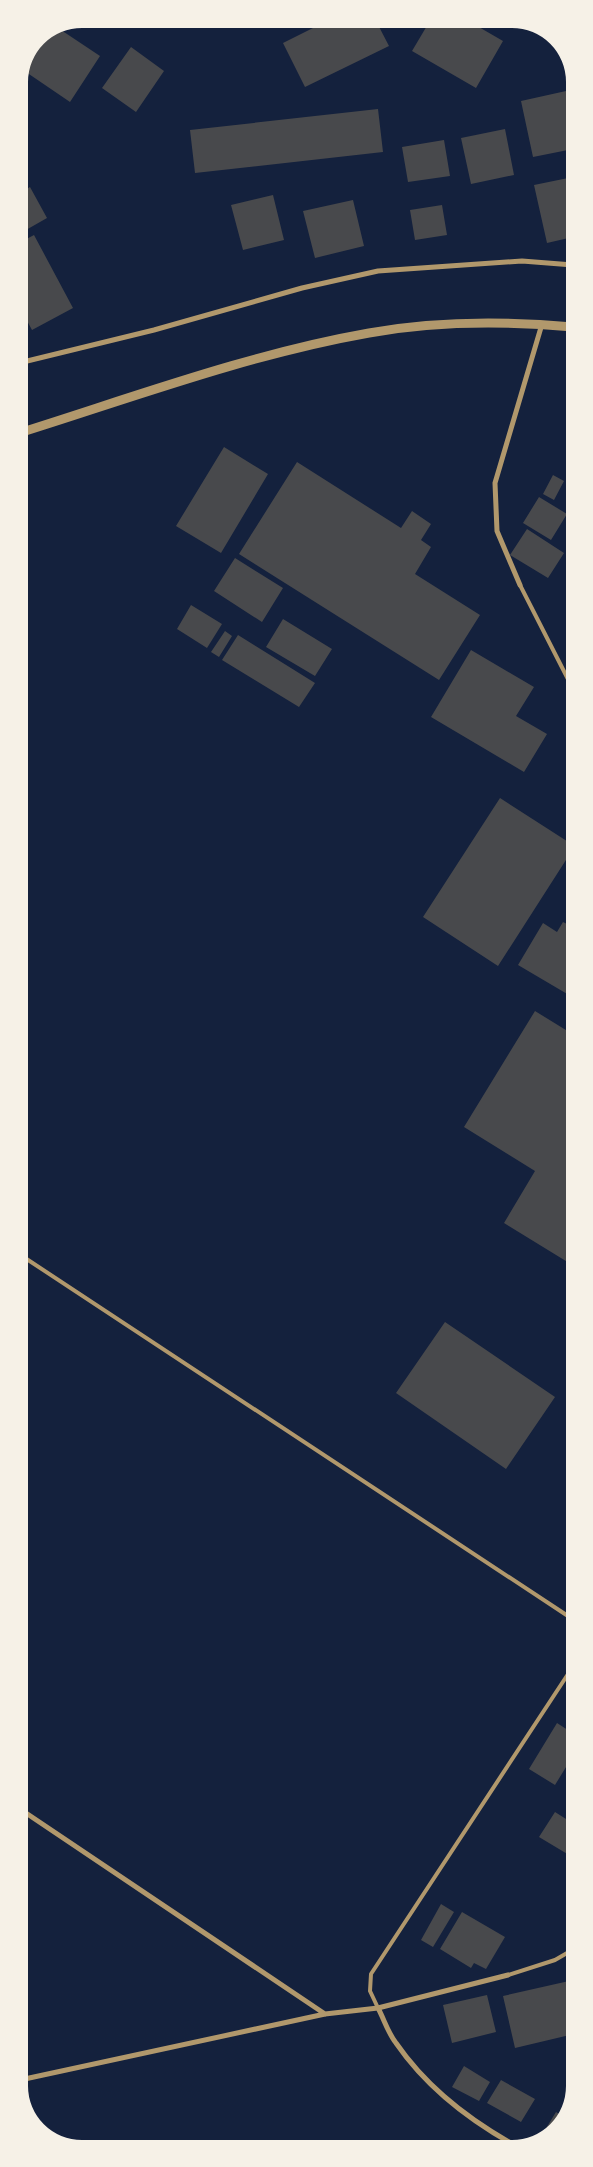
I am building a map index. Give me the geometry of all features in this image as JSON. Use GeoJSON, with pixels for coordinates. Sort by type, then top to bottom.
{"type":"FeatureCollection","features":[{"type":"Feature","properties":{"kind":"street"},"geometry":{"type":"LineString","coordinates":[[27,362],[154,330],[302,288],[378,271],[522,261],[566,265]]}},
{"type":"Feature","properties":{"kind":"street"},"geometry":{"type":"LineString","coordinates":[[27,430],[292,348],[371,332],[456,324],[542,324],[566,326]]}},
{"type":"Feature","properties":{"kind":"street"},"geometry":{"type":"LineString","coordinates":[[520,586],[497,531],[495,483],[542,324]]}},
{"type":"Feature","properties":{"kind":"street"},"geometry":{"type":"LineString","coordinates":[[27,1814],[325,2014]]}},
{"type":"Feature","properties":{"kind":"street"},"geometry":{"type":"LineString","coordinates":[[27,2078],[325,2014],[378,2008],[508,1975]]}},
{"type":"Feature","properties":{"kind":"street"},"geometry":{"type":"LineString","coordinates":[[378,2008],[395,2042],[438,2093],[485,2130],[504,2140]]}},
{"type":"Feature","properties":{"kind":"lane"},"geometry":{"type":"LineString","coordinates":[[520,586],[566,675]]}},
{"type":"Feature","properties":{"kind":"lane"},"geometry":{"type":"LineString","coordinates":[[27,1259],[566,1615]]}},
{"type":"Feature","properties":{"kind":"lane"},"geometry":{"type":"LineString","coordinates":[[378,2008],[370,1991],[371,1974],[566,1677]]}},
{"type":"Feature","properties":{"kind":"lane"},"geometry":{"type":"LineString","coordinates":[[508,1975],[555,1960],[566,1954]]}},
{"type":"Feature","properties":{"kind":"building"},"geometry":{"type":"Polygon","coordinates":[[[314,28],[380,28],[389,46],[305,87],[283,43],[314,28]]]}},
{"type":"Feature","properties":{"kind":"building"},"geometry":{"type":"Polygon","coordinates":[[[426,28],[480,28],[503,41],[476,88],[412,51],[426,28]]]}},
{"type":"Feature","properties":{"kind":"building"},"geometry":{"type":"Polygon","coordinates":[[[63,31],[100,56],[70,102],[28,74],[32,61],[43,43],[63,31]]]}},
{"type":"Feature","properties":{"kind":"building"},"geometry":{"type":"Polygon","coordinates":[[[131,47],[164,71],[136,112],[102,88],[131,47]]]}},
{"type":"Feature","properties":{"kind":"building"},"geometry":{"type":"Polygon","coordinates":[[[566,91],[566,150],[533,157],[521,101],[566,91]]]}},
{"type":"Feature","properties":{"kind":"building"},"geometry":{"type":"Polygon","coordinates":[[[378,109],[383,152],[195,173],[190,130],[378,109]]]}},
{"type":"Feature","properties":{"kind":"building"},"geometry":{"type":"Polygon","coordinates":[[[505,129],[514,175],[471,184],[461,138],[505,129]]]}},
{"type":"Feature","properties":{"kind":"building"},"geometry":{"type":"Polygon","coordinates":[[[444,140],[450,176],[408,182],[402,147],[444,140]]]}},
{"type":"Feature","properties":{"kind":"building"},"geometry":{"type":"Polygon","coordinates":[[[566,178],[566,239],[547,243],[534,185],[566,178]]]}},
{"type":"Feature","properties":{"kind":"building"},"geometry":{"type":"Polygon","coordinates":[[[30,187],[47,218],[27,229],[27,189],[30,187]]]}},
{"type":"Feature","properties":{"kind":"building"},"geometry":{"type":"Polygon","coordinates":[[[273,195],[284,240],[243,250],[231,205],[273,195]]]}},
{"type":"Feature","properties":{"kind":"building"},"geometry":{"type":"Polygon","coordinates":[[[353,200],[364,246],[315,258],[303,211],[353,200]]]}},
{"type":"Feature","properties":{"kind":"building"},"geometry":{"type":"Polygon","coordinates":[[[442,205],[447,235],[415,240],[410,210],[442,205]]]}},
{"type":"Feature","properties":{"kind":"building"},"geometry":{"type":"Polygon","coordinates":[[[34,235],[73,308],[32,330],[27,321],[27,239],[34,235]]]}},
{"type":"Feature","properties":{"kind":"building"},"geometry":{"type":"Polygon","coordinates":[[[224,447],[268,474],[221,553],[176,526],[224,447]]]}},
{"type":"Feature","properties":{"kind":"building"},"geometry":{"type":"Polygon","coordinates":[[[297,462],[401,528],[412,511],[431,524],[421,540],[431,547],[415,574],[480,615],[439,680],[239,554],[297,462]]]}},
{"type":"Feature","properties":{"kind":"building"},"geometry":{"type":"Polygon","coordinates":[[[553,475],[564,481],[554,500],[543,494],[553,475]]]}},
{"type":"Feature","properties":{"kind":"building"},"geometry":{"type":"Polygon","coordinates":[[[539,497],[566,513],[551,540],[523,523],[539,497]]]}},
{"type":"Feature","properties":{"kind":"building"},"geometry":{"type":"Polygon","coordinates":[[[527,529],[564,553],[548,578],[510,555],[527,529]]]}},
{"type":"Feature","properties":{"kind":"building"},"geometry":{"type":"Polygon","coordinates":[[[235,558],[283,588],[262,622],[214,591],[235,558]]]}},
{"type":"Feature","properties":{"kind":"building"},"geometry":{"type":"Polygon","coordinates":[[[191,605],[222,624],[207,648],[177,629],[191,605]]]}},
{"type":"Feature","properties":{"kind":"building"},"geometry":{"type":"Polygon","coordinates":[[[283,619],[332,649],[315,676],[266,647],[283,619]]]}},
{"type":"Feature","properties":{"kind":"building"},"geometry":{"type":"Polygon","coordinates":[[[225,631],[232,636],[219,657],[211,652],[225,631]]]}},
{"type":"Feature","properties":{"kind":"building"},"geometry":{"type":"Polygon","coordinates":[[[238,635],[315,683],[299,707],[222,660],[238,635]]]}},
{"type":"Feature","properties":{"kind":"building"},"geometry":{"type":"Polygon","coordinates":[[[471,650],[534,687],[516,716],[547,734],[524,772],[431,717],[471,650]]]}},
{"type":"Feature","properties":{"kind":"building"},"geometry":{"type":"Polygon","coordinates":[[[500,798],[566,840],[566,860],[498,966],[423,917],[500,798]]]}},
{"type":"Feature","properties":{"kind":"building"},"geometry":{"type":"Polygon","coordinates":[[[563,922],[566,924],[566,993],[518,965],[543,923],[557,932],[563,922]]]}},
{"type":"Feature","properties":{"kind":"building"},"geometry":{"type":"Polygon","coordinates":[[[535,1011],[566,1030],[566,1261],[504,1223],[535,1171],[464,1127],[535,1011]]]}},
{"type":"Feature","properties":{"kind":"building"},"geometry":{"type":"Polygon","coordinates":[[[445,1322],[555,1397],[506,1469],[396,1393],[445,1322]]]}},
{"type":"Feature","properties":{"kind":"building"},"geometry":{"type":"Polygon","coordinates":[[[557,1723],[566,1729],[566,1767],[555,1785],[529,1769],[557,1723]]]}},
{"type":"Feature","properties":{"kind":"building"},"geometry":{"type":"Polygon","coordinates":[[[555,1812],[566,1819],[566,1853],[539,1837],[555,1812]]]}},
{"type":"Feature","properties":{"kind":"building"},"geometry":{"type":"Polygon","coordinates":[[[441,1904],[454,1912],[433,1947],[421,1940],[441,1904]]]}},
{"type":"Feature","properties":{"kind":"building"},"geometry":{"type":"Polygon","coordinates":[[[462,1912],[505,1937],[486,1969],[474,1963],[471,1968],[440,1949],[462,1912]]]}},
{"type":"Feature","properties":{"kind":"building"},"geometry":{"type":"Polygon","coordinates":[[[566,1982],[566,2036],[515,2048],[503,1996],[566,1982]]]}},
{"type":"Feature","properties":{"kind":"building"},"geometry":{"type":"Polygon","coordinates":[[[487,1995],[496,2032],[452,2043],[443,2005],[487,1995]]]}},
{"type":"Feature","properties":{"kind":"building"},"geometry":{"type":"Polygon","coordinates":[[[464,2066],[490,2082],[479,2101],[452,2087],[464,2066]]]}},
{"type":"Feature","properties":{"kind":"building"},"geometry":{"type":"Polygon","coordinates":[[[501,2080],[535,2099],[521,2122],[487,2103],[501,2080]]]}}]}
